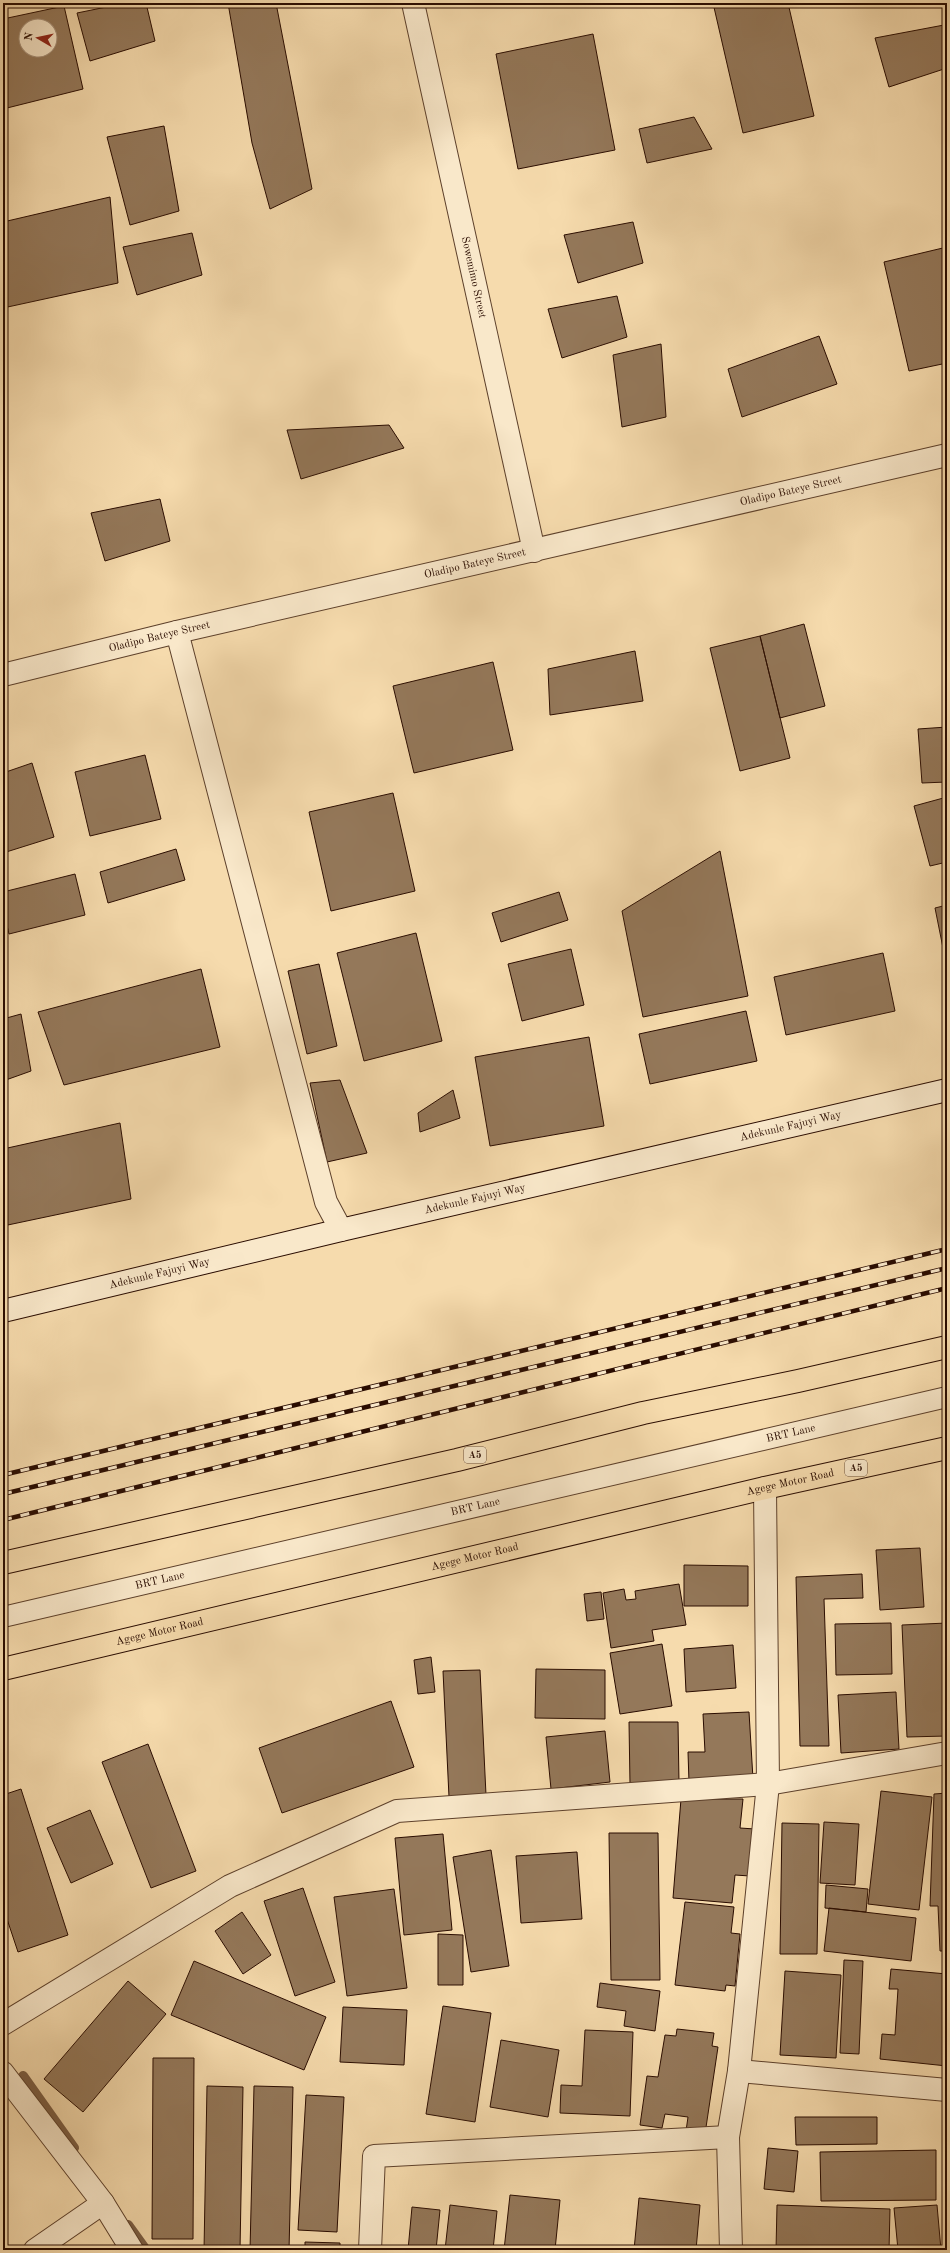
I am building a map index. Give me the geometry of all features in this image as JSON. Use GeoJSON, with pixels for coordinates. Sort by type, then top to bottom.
{"type":"FeatureCollection","features":[{"type":"Feature","properties":{"kind":"highway","name":"A5"},"geometry":{"type":"LineString","coordinates":[[3,1563],[457,1460],[643,1413],[798,1381],[947,1347]]}},
{"type":"Feature","properties":{"kind":"highway","name":"Agege Motor Road"},"geometry":{"type":"LineString","coordinates":[[3,1669],[765,1488],[947,1448]]}},
{"type":"Feature","properties":{"kind":"street","name":"Sowemimo Street"},"geometry":{"type":"LineString","coordinates":[[413,3],[534,551]]}},
{"type":"Feature","properties":{"kind":"street","name":"Oladipo Bateye Street"},"geometry":{"type":"LineString","coordinates":[[3,674],[177,632],[947,455]]}},
{"type":"Feature","properties":{"kind":"street"},"geometry":{"type":"LineString","coordinates":[[177,632],[326,1202],[341,1230]]}},
{"type":"Feature","properties":{"kind":"street","name":"Adekunle Fajuyi Way"},"geometry":{"type":"LineString","coordinates":[[3,1311],[341,1230],[947,1090]]}},
{"type":"Feature","properties":{"kind":"street"},"geometry":{"type":"LineString","coordinates":[[731,2250],[728,2137],[739,2071],[768,1784],[765,1488]]}},
{"type":"Feature","properties":{"kind":"street"},"geometry":{"type":"LineString","coordinates":[[3,2024],[230,1886],[397,1811],[768,1784],[947,1753]]}},
{"type":"Feature","properties":{"kind":"street"},"geometry":{"type":"LineString","coordinates":[[739,2071],[947,2092]]}},
{"type":"Feature","properties":{"kind":"street"},"geometry":{"type":"LineString","coordinates":[[3,2073],[103,2203],[132,2250]]}},
{"type":"Feature","properties":{"kind":"street"},"geometry":{"type":"LineString","coordinates":[[370,2250],[374,2156],[728,2137]]}},
{"type":"Feature","properties":{"kind":"street"},"geometry":{"type":"LineString","coordinates":[[35,2250],[103,2203]]}},
{"type":"Feature","properties":{"kind":"lane","name":"BRT Lane"},"geometry":{"type":"LineString","coordinates":[[3,1617],[947,1397]]}},
{"type":"Feature","properties":{"kind":"building"},"geometry":{"type":"Polygon","coordinates":[[[126,3],[146,3],[155,41],[90,61],[77,13],[126,3]]]}},
{"type":"Feature","properties":{"kind":"building"},"geometry":{"type":"Polygon","coordinates":[[[228,3],[276,3],[312,189],[270,209],[252,143],[228,3]]]}},
{"type":"Feature","properties":{"kind":"building"},"geometry":{"type":"Polygon","coordinates":[[[713,3],[788,3],[814,116],[743,133],[713,3]]]}},
{"type":"Feature","properties":{"kind":"building"},"geometry":{"type":"Polygon","coordinates":[[[64,6],[83,89],[3,109],[3,19],[64,6]]]}},
{"type":"Feature","properties":{"kind":"building"},"geometry":{"type":"Polygon","coordinates":[[[944,25],[947,36],[947,68],[889,87],[875,38],[944,25]]]}},
{"type":"Feature","properties":{"kind":"building"},"geometry":{"type":"Polygon","coordinates":[[[593,34],[615,150],[518,169],[496,54],[593,34]]]}},
{"type":"Feature","properties":{"kind":"building"},"geometry":{"type":"Polygon","coordinates":[[[694,117],[712,149],[647,163],[639,129],[694,117]]]}},
{"type":"Feature","properties":{"kind":"building"},"geometry":{"type":"Polygon","coordinates":[[[164,126],[179,211],[130,225],[107,137],[164,126]]]}},
{"type":"Feature","properties":{"kind":"building"},"geometry":{"type":"Polygon","coordinates":[[[110,197],[118,283],[3,308],[3,222],[110,197]]]}},
{"type":"Feature","properties":{"kind":"building"},"geometry":{"type":"Polygon","coordinates":[[[633,222],[643,263],[578,283],[564,235],[633,222]]]}},
{"type":"Feature","properties":{"kind":"building"},"geometry":{"type":"Polygon","coordinates":[[[192,233],[202,275],[137,295],[123,247],[192,233]]]}},
{"type":"Feature","properties":{"kind":"building"},"geometry":{"type":"Polygon","coordinates":[[[947,247],[947,363],[909,371],[884,262],[947,247]]]}},
{"type":"Feature","properties":{"kind":"building"},"geometry":{"type":"Polygon","coordinates":[[[617,296],[627,337],[562,358],[548,309],[617,296]]]}},
{"type":"Feature","properties":{"kind":"building"},"geometry":{"type":"Polygon","coordinates":[[[819,336],[837,384],[742,417],[728,369],[819,336]]]}},
{"type":"Feature","properties":{"kind":"building"},"geometry":{"type":"Polygon","coordinates":[[[661,344],[666,417],[622,427],[613,355],[661,344]]]}},
{"type":"Feature","properties":{"kind":"building"},"geometry":{"type":"Polygon","coordinates":[[[389,425],[404,448],[301,479],[287,430],[389,425]]]}},
{"type":"Feature","properties":{"kind":"building"},"geometry":{"type":"Polygon","coordinates":[[[160,499],[170,541],[105,561],[91,513],[160,499]]]}},
{"type":"Feature","properties":{"kind":"building"},"geometry":{"type":"Polygon","coordinates":[[[804,624],[825,706],[780,718],[760,636],[804,624]]]}},
{"type":"Feature","properties":{"kind":"building"},"geometry":{"type":"Polygon","coordinates":[[[760,636],[790,758],[740,771],[710,648],[760,636]]]}},
{"type":"Feature","properties":{"kind":"building"},"geometry":{"type":"Polygon","coordinates":[[[635,651],[643,701],[550,715],[548,669],[635,651]]]}},
{"type":"Feature","properties":{"kind":"building"},"geometry":{"type":"Polygon","coordinates":[[[493,662],[513,750],[414,773],[393,686],[493,662]]]}},
{"type":"Feature","properties":{"kind":"building"},"geometry":{"type":"Polygon","coordinates":[[[947,727],[947,782],[922,783],[918,729],[947,727]]]}},
{"type":"Feature","properties":{"kind":"building"},"geometry":{"type":"Polygon","coordinates":[[[145,755],[161,819],[90,836],[75,772],[145,755]]]}},
{"type":"Feature","properties":{"kind":"building"},"geometry":{"type":"Polygon","coordinates":[[[32,763],[54,837],[3,853],[3,773],[32,763]]]}},
{"type":"Feature","properties":{"kind":"building"},"geometry":{"type":"Polygon","coordinates":[[[393,793],[415,891],[331,911],[309,812],[393,793]]]}},
{"type":"Feature","properties":{"kind":"building"},"geometry":{"type":"Polygon","coordinates":[[[947,797],[947,862],[930,866],[914,806],[947,797]]]}},
{"type":"Feature","properties":{"kind":"building"},"geometry":{"type":"Polygon","coordinates":[[[176,849],[185,880],[108,903],[100,872],[176,849]]]}},
{"type":"Feature","properties":{"kind":"building"},"geometry":{"type":"Polygon","coordinates":[[[720,851],[748,996],[643,1017],[622,911],[720,851]]]}},
{"type":"Feature","properties":{"kind":"building"},"geometry":{"type":"Polygon","coordinates":[[[75,874],[85,915],[9,934],[3,908],[3,892],[75,874]]]}},
{"type":"Feature","properties":{"kind":"building"},"geometry":{"type":"Polygon","coordinates":[[[559,892],[568,920],[501,942],[492,913],[559,892]]]}},
{"type":"Feature","properties":{"kind":"building"},"geometry":{"type":"Polygon","coordinates":[[[947,905],[947,968],[935,908],[947,905]]]}},
{"type":"Feature","properties":{"kind":"building"},"geometry":{"type":"Polygon","coordinates":[[[416,933],[442,1041],[364,1061],[337,953],[416,933]]]}},
{"type":"Feature","properties":{"kind":"building"},"geometry":{"type":"Polygon","coordinates":[[[571,949],[584,1005],[522,1021],[508,964],[571,949]]]}},
{"type":"Feature","properties":{"kind":"building"},"geometry":{"type":"Polygon","coordinates":[[[883,953],[895,1011],[786,1035],[774,977],[883,953]]]}},
{"type":"Feature","properties":{"kind":"building"},"geometry":{"type":"Polygon","coordinates":[[[319,964],[337,1046],[307,1054],[288,971],[319,964]]]}},
{"type":"Feature","properties":{"kind":"building"},"geometry":{"type":"Polygon","coordinates":[[[201,969],[220,1047],[64,1085],[38,1012],[201,969]]]}},
{"type":"Feature","properties":{"kind":"building"},"geometry":{"type":"Polygon","coordinates":[[[746,1011],[757,1061],[650,1084],[639,1034],[746,1011]]]}},
{"type":"Feature","properties":{"kind":"building"},"geometry":{"type":"Polygon","coordinates":[[[21,1014],[31,1071],[3,1081],[3,1019],[21,1014]]]}},
{"type":"Feature","properties":{"kind":"building"},"geometry":{"type":"Polygon","coordinates":[[[589,1037],[604,1126],[490,1146],[475,1057],[589,1037]]]}},
{"type":"Feature","properties":{"kind":"building"},"geometry":{"type":"Polygon","coordinates":[[[340,1080],[367,1153],[327,1162],[310,1083],[340,1080]]]}},
{"type":"Feature","properties":{"kind":"building"},"geometry":{"type":"Polygon","coordinates":[[[453,1090],[460,1118],[420,1132],[418,1113],[453,1090]]]}},
{"type":"Feature","properties":{"kind":"building"},"geometry":{"type":"Polygon","coordinates":[[[120,1123],[131,1199],[3,1226],[3,1149],[120,1123]]]}},
{"type":"Feature","properties":{"kind":"building"},"geometry":{"type":"Polygon","coordinates":[[[920,1548],[924,1607],[880,1610],[876,1550],[920,1548]]]}},
{"type":"Feature","properties":{"kind":"building"},"geometry":{"type":"Polygon","coordinates":[[[684,1565],[748,1566],[748,1606],[684,1606],[684,1565]]]}},
{"type":"Feature","properties":{"kind":"building"},"geometry":{"type":"Polygon","coordinates":[[[862,1574],[863,1598],[824,1599],[829,1746],[800,1746],[796,1577],[862,1574]]]}},
{"type":"Feature","properties":{"kind":"building"},"geometry":{"type":"Polygon","coordinates":[[[679,1584],[686,1625],[652,1630],[654,1641],[611,1648],[603,1593],[624,1589],[626,1600],[636,1599],[635,1591],[679,1584]]]}},
{"type":"Feature","properties":{"kind":"building"},"geometry":{"type":"Polygon","coordinates":[[[601,1592],[604,1619],[587,1621],[584,1594],[601,1592]]]}},
{"type":"Feature","properties":{"kind":"building"},"geometry":{"type":"Polygon","coordinates":[[[891,1623],[892,1674],[836,1675],[835,1624],[891,1623]]]}},
{"type":"Feature","properties":{"kind":"building"},"geometry":{"type":"Polygon","coordinates":[[[947,1623],[947,1736],[907,1737],[902,1625],[947,1623]]]}},
{"type":"Feature","properties":{"kind":"building"},"geometry":{"type":"Polygon","coordinates":[[[662,1644],[672,1706],[620,1714],[610,1653],[662,1644]]]}},
{"type":"Feature","properties":{"kind":"building"},"geometry":{"type":"Polygon","coordinates":[[[733,1645],[736,1688],[686,1692],[684,1649],[733,1645]]]}},
{"type":"Feature","properties":{"kind":"building"},"geometry":{"type":"Polygon","coordinates":[[[431,1657],[435,1692],[418,1694],[414,1660],[431,1657]]]}},
{"type":"Feature","properties":{"kind":"building"},"geometry":{"type":"Polygon","coordinates":[[[536,1669],[605,1670],[605,1719],[535,1718],[536,1669]]]}},
{"type":"Feature","properties":{"kind":"building"},"geometry":{"type":"Polygon","coordinates":[[[480,1670],[486,1795],[449,1797],[443,1671],[480,1670]]]}},
{"type":"Feature","properties":{"kind":"building"},"geometry":{"type":"Polygon","coordinates":[[[896,1692],[899,1749],[841,1753],[838,1695],[896,1692]]]}},
{"type":"Feature","properties":{"kind":"building"},"geometry":{"type":"Polygon","coordinates":[[[391,1701],[414,1767],[282,1813],[259,1748],[391,1701]]]}},
{"type":"Feature","properties":{"kind":"building"},"geometry":{"type":"Polygon","coordinates":[[[749,1712],[753,1779],[689,1782],[688,1752],[705,1752],[703,1714],[749,1712]]]}},
{"type":"Feature","properties":{"kind":"building"},"geometry":{"type":"Polygon","coordinates":[[[629,1722],[678,1722],[679,1782],[630,1784],[629,1722]]]}},
{"type":"Feature","properties":{"kind":"building"},"geometry":{"type":"Polygon","coordinates":[[[605,1731],[610,1782],[551,1789],[546,1737],[605,1731]]]}},
{"type":"Feature","properties":{"kind":"building"},"geometry":{"type":"Polygon","coordinates":[[[148,1744],[196,1871],[151,1888],[102,1762],[148,1744]]]}},
{"type":"Feature","properties":{"kind":"building"},"geometry":{"type":"Polygon","coordinates":[[[21,1789],[68,1935],[18,1952],[3,1907],[3,1795],[21,1789]]]}},
{"type":"Feature","properties":{"kind":"building"},"geometry":{"type":"Polygon","coordinates":[[[881,1791],[932,1797],[919,1910],[868,1904],[881,1791]]]}},
{"type":"Feature","properties":{"kind":"building"},"geometry":{"type":"Polygon","coordinates":[[[947,1793],[947,1951],[940,1951],[938,1906],[930,1906],[934,1794],[947,1793]]]}},
{"type":"Feature","properties":{"kind":"building"},"geometry":{"type":"Polygon","coordinates":[[[681,1799],[743,1799],[740,1828],[755,1829],[750,1876],[735,1875],[732,1903],[673,1898],[681,1799]]]}},
{"type":"Feature","properties":{"kind":"building"},"geometry":{"type":"Polygon","coordinates":[[[90,1810],[113,1864],[71,1883],[47,1828],[90,1810]]]}},
{"type":"Feature","properties":{"kind":"building"},"geometry":{"type":"Polygon","coordinates":[[[824,1822],[859,1824],[855,1885],[820,1883],[824,1822]]]}},
{"type":"Feature","properties":{"kind":"building"},"geometry":{"type":"Polygon","coordinates":[[[782,1823],[819,1824],[817,1954],[780,1954],[782,1823]]]}},
{"type":"Feature","properties":{"kind":"building"},"geometry":{"type":"Polygon","coordinates":[[[609,1833],[658,1833],[660,1980],[611,1980],[609,1833]]]}},
{"type":"Feature","properties":{"kind":"building"},"geometry":{"type":"Polygon","coordinates":[[[443,1834],[452,1930],[404,1935],[395,1838],[443,1834]]]}},
{"type":"Feature","properties":{"kind":"building"},"geometry":{"type":"Polygon","coordinates":[[[491,1850],[509,1966],[471,1972],[453,1857],[491,1850]]]}},
{"type":"Feature","properties":{"kind":"building"},"geometry":{"type":"Polygon","coordinates":[[[577,1852],[582,1919],[521,1923],[516,1856],[577,1852]]]}},
{"type":"Feature","properties":{"kind":"building"},"geometry":{"type":"Polygon","coordinates":[[[826,1885],[868,1889],[866,1912],[825,1908],[826,1885]]]}},
{"type":"Feature","properties":{"kind":"building"},"geometry":{"type":"Polygon","coordinates":[[[303,1888],[335,1982],[295,1996],[264,1901],[303,1888]]]}},
{"type":"Feature","properties":{"kind":"building"},"geometry":{"type":"Polygon","coordinates":[[[394,1889],[407,1988],[347,1996],[334,1897],[394,1889]]]}},
{"type":"Feature","properties":{"kind":"building"},"geometry":{"type":"Polygon","coordinates":[[[685,1902],[734,1907],[731,1933],[740,1934],[735,1986],[726,1985],[725,1991],[675,1985],[685,1902]]]}},
{"type":"Feature","properties":{"kind":"building"},"geometry":{"type":"Polygon","coordinates":[[[829,1908],[916,1918],[911,1961],[824,1951],[829,1908]]]}},
{"type":"Feature","properties":{"kind":"building"},"geometry":{"type":"Polygon","coordinates":[[[242,1912],[271,1955],[243,1974],[215,1931],[242,1912]]]}},
{"type":"Feature","properties":{"kind":"building"},"geometry":{"type":"Polygon","coordinates":[[[438,1934],[463,1935],[463,1985],[438,1985],[438,1934]]]}},
{"type":"Feature","properties":{"kind":"building"},"geometry":{"type":"Polygon","coordinates":[[[844,1960],[863,1961],[859,2054],[840,2053],[844,1960]]]}},
{"type":"Feature","properties":{"kind":"building"},"geometry":{"type":"Polygon","coordinates":[[[194,1961],[326,2017],[304,2070],[171,2015],[194,1961]]]}},
{"type":"Feature","properties":{"kind":"building"},"geometry":{"type":"Polygon","coordinates":[[[891,1969],[947,1974],[947,2066],[880,2059],[882,2034],[895,2035],[898,1989],[889,1989],[891,1969]]]}},
{"type":"Feature","properties":{"kind":"building"},"geometry":{"type":"Polygon","coordinates":[[[785,1971],[841,1975],[836,2058],[780,2055],[785,1971]]]}},
{"type":"Feature","properties":{"kind":"building"},"geometry":{"type":"Polygon","coordinates":[[[128,1981],[166,2014],[83,2112],[44,2079],[128,1981]]]}},
{"type":"Feature","properties":{"kind":"building"},"geometry":{"type":"Polygon","coordinates":[[[600,1983],[660,1991],[655,2031],[624,2026],[626,2011],[597,2007],[600,1983]]]}},
{"type":"Feature","properties":{"kind":"building"},"geometry":{"type":"Polygon","coordinates":[[[443,2006],[491,2013],[475,2122],[426,2114],[443,2006]]]}},
{"type":"Feature","properties":{"kind":"building"},"geometry":{"type":"Polygon","coordinates":[[[343,2007],[407,2010],[404,2065],[340,2062],[343,2007]]]}},
{"type":"Feature","properties":{"kind":"building"},"geometry":{"type":"Polygon","coordinates":[[[677,2029],[714,2033],[712,2046],[718,2047],[705,2134],[686,2131],[688,2117],[665,2114],[662,2128],[640,2125],[647,2076],[658,2077],[665,2035],[676,2036],[677,2029]]]}},
{"type":"Feature","properties":{"kind":"building"},"geometry":{"type":"Polygon","coordinates":[[[585,2030],[633,2032],[630,2116],[560,2113],[561,2085],[582,2086],[585,2030]]]}},
{"type":"Feature","properties":{"kind":"building"},"geometry":{"type":"Polygon","coordinates":[[[501,2040],[559,2050],[548,2117],[490,2107],[501,2040]]]}},
{"type":"Feature","properties":{"kind":"building"},"geometry":{"type":"Polygon","coordinates":[[[153,2058],[194,2058],[193,2239],[152,2239],[153,2058]]]}},
{"type":"Feature","properties":{"kind":"building"},"geometry":{"type":"Polygon","coordinates":[[[207,2086],[243,2087],[240,2250],[204,2250],[207,2086]]]}},
{"type":"Feature","properties":{"kind":"building"},"geometry":{"type":"Polygon","coordinates":[[[254,2086],[293,2087],[289,2250],[250,2250],[254,2086]]]}},
{"type":"Feature","properties":{"kind":"building"},"geometry":{"type":"Polygon","coordinates":[[[306,2095],[344,2097],[337,2232],[298,2230],[306,2095]]]}},
{"type":"Feature","properties":{"kind":"building"},"geometry":{"type":"Polygon","coordinates":[[[795,2117],[877,2117],[877,2144],[796,2145],[795,2117]]]}},
{"type":"Feature","properties":{"kind":"building"},"geometry":{"type":"Polygon","coordinates":[[[768,2148],[798,2151],[794,2192],[764,2189],[768,2148]]]}},
{"type":"Feature","properties":{"kind":"building"},"geometry":{"type":"Polygon","coordinates":[[[936,2150],[936,2200],[821,2201],[820,2152],[936,2150]]]}},
{"type":"Feature","properties":{"kind":"building"},"geometry":{"type":"Polygon","coordinates":[[[510,2195],[560,2200],[555,2250],[504,2250],[510,2195]]]}},
{"type":"Feature","properties":{"kind":"building"},"geometry":{"type":"Polygon","coordinates":[[[639,2198],[700,2205],[696,2250],[634,2250],[639,2198]]]}},
{"type":"Feature","properties":{"kind":"building"},"geometry":{"type":"Polygon","coordinates":[[[450,2205],[497,2211],[493,2250],[445,2250],[450,2205]]]}},
{"type":"Feature","properties":{"kind":"building"},"geometry":{"type":"Polygon","coordinates":[[[777,2205],[890,2209],[889,2250],[776,2250],[777,2205]]]}},
{"type":"Feature","properties":{"kind":"building"},"geometry":{"type":"Polygon","coordinates":[[[937,2205],[941,2250],[898,2250],[894,2208],[937,2205]]]}},
{"type":"Feature","properties":{"kind":"building"},"geometry":{"type":"Polygon","coordinates":[[[412,2207],[440,2210],[436,2250],[408,2250],[412,2207]]]}},
{"type":"Feature","properties":{"kind":"building"},"geometry":{"type":"Polygon","coordinates":[[[305,2242],[340,2243],[340,2250],[305,2250],[305,2242]]]}},
{"type":"Feature","properties":{"kind":"waterway"},"geometry":{"type":"LineString","coordinates":[[23,2076],[74,2148]]}},
{"type":"Feature","properties":{"kind":"waterway"},"geometry":{"type":"LineString","coordinates":[[128,2225],[146,2250]]}},
{"type":"Feature","properties":{"kind":"railway"},"geometry":{"type":"LineString","coordinates":[[3,1475],[947,1249]]}},
{"type":"Feature","properties":{"kind":"railway"},"geometry":{"type":"LineString","coordinates":[[3,1494],[947,1268]]}},
{"type":"Feature","properties":{"kind":"railway"},"geometry":{"type":"LineString","coordinates":[[3,1520],[947,1288]]}}]}
